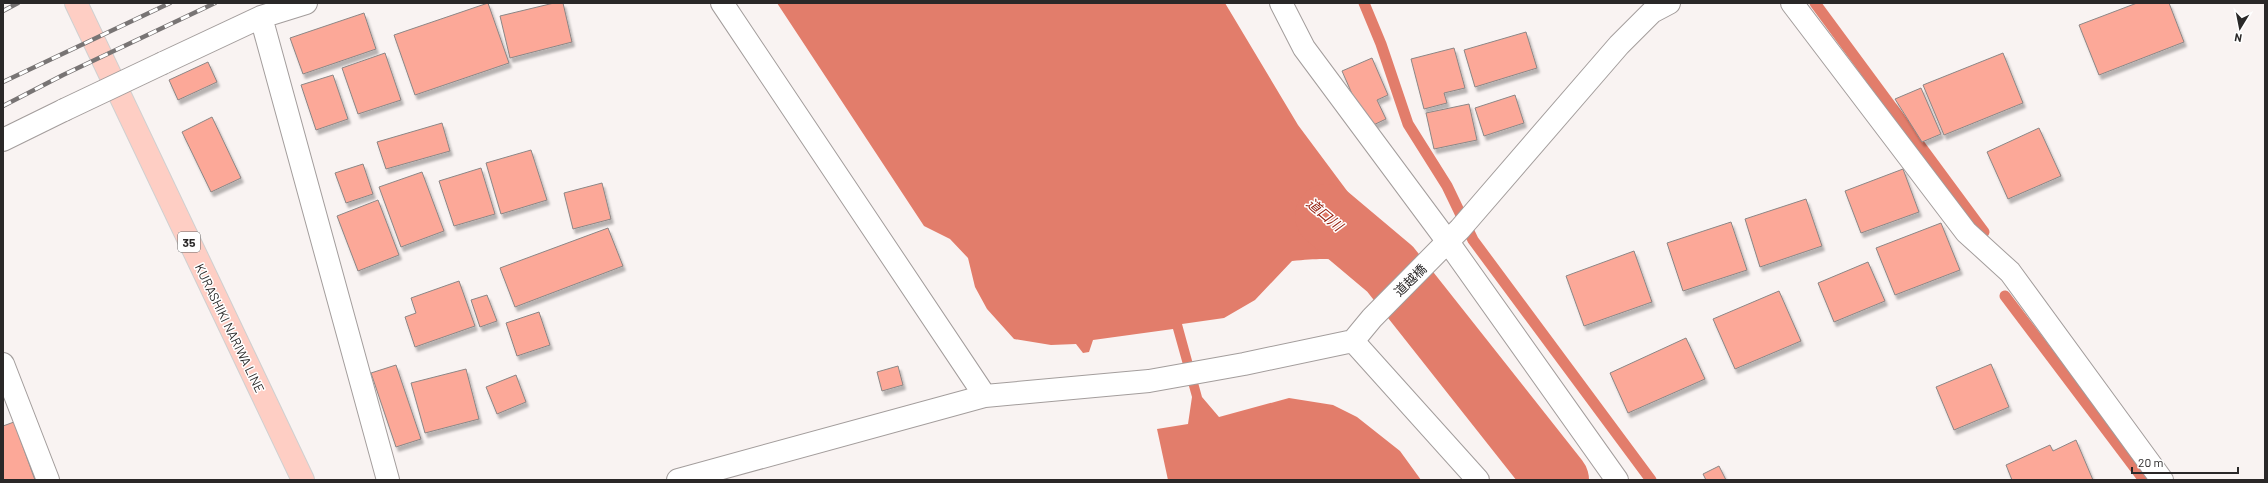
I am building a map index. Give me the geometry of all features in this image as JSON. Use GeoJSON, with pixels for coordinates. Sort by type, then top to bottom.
{"type":"FeatureCollection","features":[{"type":"Feature","properties":{"kind":"main road","name":"KURASHIKI NARIWA LINE"},"geometry":{"type":"LineString","coordinates":[[76,3],[303,480]]}},
{"type":"Feature","properties":{"kind":"street"},"geometry":{"type":"LineString","coordinates":[[3,140],[261,17],[306,3]]}},
{"type":"Feature","properties":{"kind":"street"},"geometry":{"type":"LineString","coordinates":[[722,3],[985,396]]}},
{"type":"Feature","properties":{"kind":"street"},"geometry":{"type":"LineString","coordinates":[[1281,3],[1304,48],[1460,229],[1617,480]]}},
{"type":"Feature","properties":{"kind":"street","name":"道越橋"},"geometry":{"type":"LineString","coordinates":[[1353,341],[1372,318],[1460,229],[1619,45],[1652,12],[1669,3]]}},
{"type":"Feature","properties":{"kind":"street"},"geometry":{"type":"LineString","coordinates":[[1792,3],[1966,232],[2010,272],[2162,480]]}},
{"type":"Feature","properties":{"kind":"street"},"geometry":{"type":"LineString","coordinates":[[261,17],[388,480]]}},
{"type":"Feature","properties":{"kind":"street"},"geometry":{"type":"LineString","coordinates":[[678,480],[985,396],[1149,380],[1244,364],[1353,341],[1478,480]]}},
{"type":"Feature","properties":{"kind":"street"},"geometry":{"type":"LineString","coordinates":[[3,364],[48,480]]}},
{"type":"Feature","properties":{"kind":"water"},"geometry":{"type":"Polygon","coordinates":[[[777,3],[1225,3],[1298,125],[1371,223],[1401,241],[1411,253],[1381,290],[1360,271],[1341,261],[1321,259],[1292,261],[1255,300],[1224,318],[1182,324],[1202,397],[1219,417],[1289,398],[1333,405],[1357,417],[1400,451],[1421,480],[1168,480],[1157,429],[1188,424],[1192,397],[1173,329],[1093,340],[1089,352],[1083,353],[1076,344],[1051,345],[1014,339],[987,309],[975,287],[968,258],[950,239],[924,226],[777,3]]]}},
{"type":"Feature","properties":{"kind":"building"},"geometry":{"type":"Polygon","coordinates":[[[488,3],[509,63],[415,95],[394,35],[488,3]]]}},
{"type":"Feature","properties":{"kind":"building"},"geometry":{"type":"Polygon","coordinates":[[[554,3],[563,3],[572,42],[510,58],[500,16],[554,3]]]}},
{"type":"Feature","properties":{"kind":"building"},"geometry":{"type":"Polygon","coordinates":[[[2137,3],[2169,3],[2184,42],[2099,75],[2079,25],[2137,3]]]}},
{"type":"Feature","properties":{"kind":"building"},"geometry":{"type":"Polygon","coordinates":[[[364,13],[376,49],[303,74],[290,38],[364,13]]]}},
{"type":"Feature","properties":{"kind":"building"},"geometry":{"type":"Polygon","coordinates":[[[1526,32],[1537,68],[1475,87],[1464,50],[1526,32]]]}},
{"type":"Feature","properties":{"kind":"building"},"geometry":{"type":"Polygon","coordinates":[[[1454,48],[1465,88],[1444,93],[1447,103],[1424,109],[1411,59],[1454,48]]]}},
{"type":"Feature","properties":{"kind":"building"},"geometry":{"type":"Polygon","coordinates":[[[385,53],[401,100],[358,114],[342,68],[385,53]]]}},
{"type":"Feature","properties":{"kind":"building"},"geometry":{"type":"Polygon","coordinates":[[[2003,53],[2023,103],[1944,135],[1923,85],[2003,53]]]}},
{"type":"Feature","properties":{"kind":"building"},"geometry":{"type":"Polygon","coordinates":[[[1372,58],[1388,95],[1377,100],[1386,119],[1367,128],[1342,71],[1372,58]]]}},
{"type":"Feature","properties":{"kind":"building"},"geometry":{"type":"Polygon","coordinates":[[[208,62],[217,82],[178,100],[169,80],[208,62]]]}},
{"type":"Feature","properties":{"kind":"building"},"geometry":{"type":"Polygon","coordinates":[[[333,75],[348,119],[316,130],[301,85],[333,75]]]}},
{"type":"Feature","properties":{"kind":"building"},"geometry":{"type":"Polygon","coordinates":[[[1921,88],[1941,134],[1922,142],[1895,99],[1921,88]]]}},
{"type":"Feature","properties":{"kind":"building"},"geometry":{"type":"Polygon","coordinates":[[[1515,95],[1524,123],[1484,136],[1475,108],[1515,95]]]}},
{"type":"Feature","properties":{"kind":"building"},"geometry":{"type":"Polygon","coordinates":[[[1469,104],[1477,140],[1434,149],[1426,113],[1469,104]]]}},
{"type":"Feature","properties":{"kind":"building"},"geometry":{"type":"Polygon","coordinates":[[[212,117],[241,178],[211,192],[182,132],[212,117]]]}},
{"type":"Feature","properties":{"kind":"building"},"geometry":{"type":"Polygon","coordinates":[[[442,123],[450,151],[386,169],[377,142],[442,123]]]}},
{"type":"Feature","properties":{"kind":"building"},"geometry":{"type":"Polygon","coordinates":[[[2039,128],[2061,176],[2008,199],[1987,152],[2039,128]]]}},
{"type":"Feature","properties":{"kind":"building"},"geometry":{"type":"Polygon","coordinates":[[[531,150],[547,200],[501,214],[486,163],[531,150]]]}},
{"type":"Feature","properties":{"kind":"building"},"geometry":{"type":"Polygon","coordinates":[[[363,164],[373,194],[346,203],[335,173],[363,164]]]}},
{"type":"Feature","properties":{"kind":"building"},"geometry":{"type":"Polygon","coordinates":[[[481,168],[495,214],[454,226],[439,181],[481,168]]]}},
{"type":"Feature","properties":{"kind":"building"},"geometry":{"type":"Polygon","coordinates":[[[1903,169],[1919,212],[1861,233],[1845,191],[1903,169]]]}},
{"type":"Feature","properties":{"kind":"building"},"geometry":{"type":"Polygon","coordinates":[[[422,172],[444,231],[401,247],[379,187],[422,172]]]}},
{"type":"Feature","properties":{"kind":"building"},"geometry":{"type":"Polygon","coordinates":[[[602,183],[611,219],[573,229],[564,193],[602,183]]]}},
{"type":"Feature","properties":{"kind":"building"},"geometry":{"type":"Polygon","coordinates":[[[1806,199],[1822,246],[1760,267],[1745,219],[1806,199]]]}},
{"type":"Feature","properties":{"kind":"building"},"geometry":{"type":"Polygon","coordinates":[[[378,200],[399,255],[358,271],[337,216],[378,200]]]}},
{"type":"Feature","properties":{"kind":"building"},"geometry":{"type":"Polygon","coordinates":[[[1731,222],[1747,270],[1683,291],[1667,243],[1731,222]]]}},
{"type":"Feature","properties":{"kind":"building"},"geometry":{"type":"Polygon","coordinates":[[[1941,223],[1960,270],[1895,295],[1876,248],[1941,223]]]}},
{"type":"Feature","properties":{"kind":"building"},"geometry":{"type":"Polygon","coordinates":[[[608,228],[623,266],[515,307],[500,268],[608,228]]]}},
{"type":"Feature","properties":{"kind":"building"},"geometry":{"type":"Polygon","coordinates":[[[1634,251],[1652,302],[1584,326],[1566,276],[1634,251]]]}},
{"type":"Feature","properties":{"kind":"building"},"geometry":{"type":"Polygon","coordinates":[[[1868,262],[1885,301],[1834,322],[1818,283],[1868,262]]]}},
{"type":"Feature","properties":{"kind":"building"},"geometry":{"type":"Polygon","coordinates":[[[459,281],[475,326],[415,347],[405,317],[416,313],[411,298],[459,281]]]}},
{"type":"Feature","properties":{"kind":"building"},"geometry":{"type":"Polygon","coordinates":[[[1779,291],[1801,341],[1735,369],[1713,319],[1779,291]]]}},
{"type":"Feature","properties":{"kind":"building"},"geometry":{"type":"Polygon","coordinates":[[[487,295],[497,321],[480,327],[471,300],[487,295]]]}},
{"type":"Feature","properties":{"kind":"building"},"geometry":{"type":"Polygon","coordinates":[[[539,312],[550,345],[517,356],[506,323],[539,312]]]}},
{"type":"Feature","properties":{"kind":"building"},"geometry":{"type":"Polygon","coordinates":[[[1686,338],[1705,379],[1628,413],[1610,373],[1686,338]]]}},
{"type":"Feature","properties":{"kind":"building"},"geometry":{"type":"Polygon","coordinates":[[[1991,364],[2009,407],[1954,430],[1936,387],[1991,364]]]}},
{"type":"Feature","properties":{"kind":"building"},"geometry":{"type":"Polygon","coordinates":[[[396,365],[421,439],[396,447],[371,373],[396,365]]]}},
{"type":"Feature","properties":{"kind":"building"},"geometry":{"type":"Polygon","coordinates":[[[898,366],[903,385],[882,391],[877,372],[898,366]]]}},
{"type":"Feature","properties":{"kind":"building"},"geometry":{"type":"Polygon","coordinates":[[[466,369],[479,419],[425,433],[411,383],[466,369]]]}},
{"type":"Feature","properties":{"kind":"building"},"geometry":{"type":"Polygon","coordinates":[[[516,375],[526,402],[497,414],[486,387],[516,375]]]}},
{"type":"Feature","properties":{"kind":"building"},"geometry":{"type":"Polygon","coordinates":[[[14,422],[35,480],[3,480],[3,426],[14,422]]]}},
{"type":"Feature","properties":{"kind":"building"},"geometry":{"type":"Polygon","coordinates":[[[2076,440],[2093,480],[2012,480],[2006,465],[2050,445],[2053,451],[2076,440]]]}},
{"type":"Feature","properties":{"kind":"building"},"geometry":{"type":"Polygon","coordinates":[[[1719,466],[1726,480],[1706,480],[1703,474],[1719,466]]]}},
{"type":"Feature","properties":{"kind":"waterway"},"geometry":{"type":"LineString","coordinates":[[1364,3],[1381,44],[1408,124],[1447,186],[1473,240],[1651,480]]}},
{"type":"Feature","properties":{"kind":"waterway"},"geometry":{"type":"LineString","coordinates":[[1815,3],[1984,232]]}},
{"type":"Feature","properties":{"kind":"waterway","name":"道口川"},"geometry":{"type":"LineString","coordinates":[[1327,216],[1390,269],[1557,480]]}},
{"type":"Feature","properties":{"kind":"waterway"},"geometry":{"type":"LineString","coordinates":[[2005,296],[2144,480]]}},
{"type":"Feature","properties":{"kind":"railway"},"geometry":{"type":"LineString","coordinates":[[3,11],[18,3]]}},
{"type":"Feature","properties":{"kind":"railway"},"geometry":{"type":"LineString","coordinates":[[3,82],[170,3]]}},
{"type":"Feature","properties":{"kind":"railway"},"geometry":{"type":"LineString","coordinates":[[3,106],[63,75],[215,3]]}}]}
